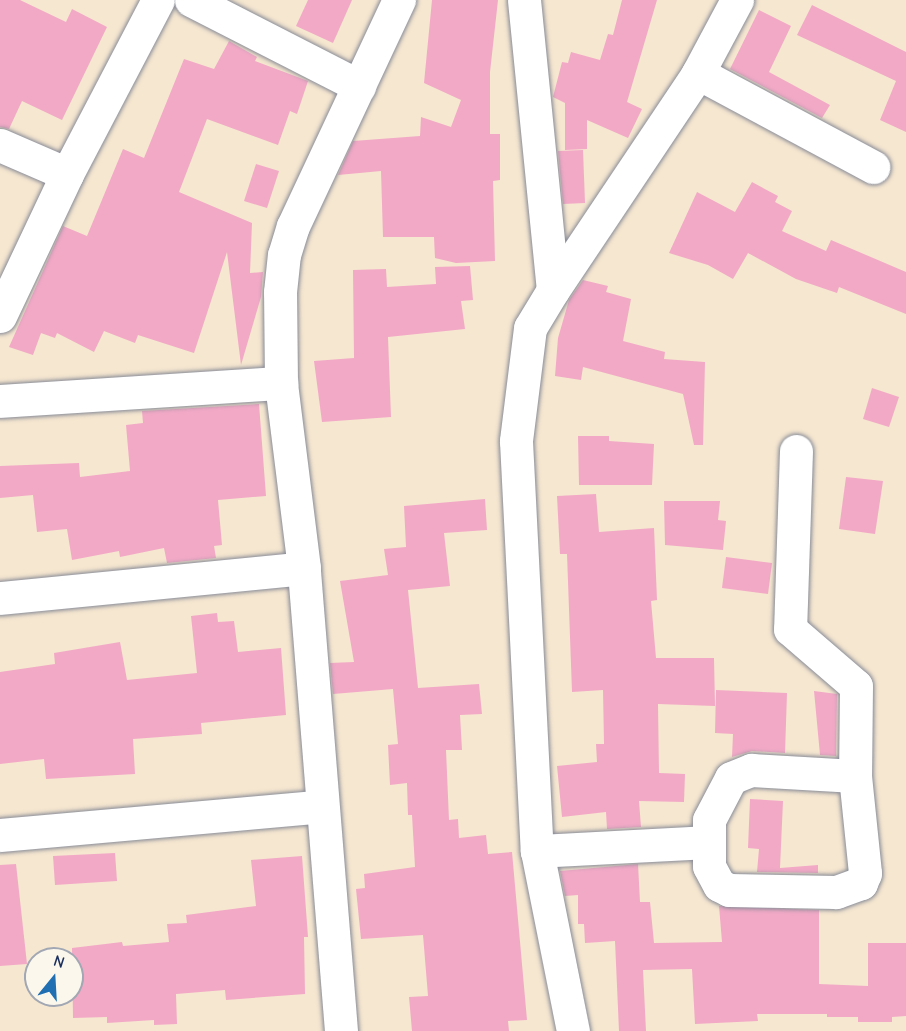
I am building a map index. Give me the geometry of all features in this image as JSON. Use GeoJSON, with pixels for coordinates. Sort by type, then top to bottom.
{"type":"FeatureCollection","features":[{"type":"Feature","properties":{"kind":"street"},"geometry":{"type":"LineString","coordinates":[[0,316],[67,174],[158,0]]}},
{"type":"Feature","properties":{"kind":"street"},"geometry":{"type":"LineString","coordinates":[[191,0],[359,86]]}},
{"type":"Feature","properties":{"kind":"street"},"geometry":{"type":"LineString","coordinates":[[341,1031],[304,568],[281,383],[280,292],[284,255],[305,198],[399,0]]}},
{"type":"Feature","properties":{"kind":"street"},"geometry":{"type":"LineString","coordinates":[[524,0],[553,290]]}},
{"type":"Feature","properties":{"kind":"street"},"geometry":{"type":"LineString","coordinates":[[573,1031],[537,851],[516,441],[531,328],[553,290],[698,73],[737,0]]}},
{"type":"Feature","properties":{"kind":"street"},"geometry":{"type":"LineString","coordinates":[[698,73],[873,167]]}},
{"type":"Feature","properties":{"kind":"street"},"geometry":{"type":"LineString","coordinates":[[0,145],[67,174]]}},
{"type":"Feature","properties":{"kind":"street"},"geometry":{"type":"LineString","coordinates":[[0,401],[281,383]]}},
{"type":"Feature","properties":{"kind":"street"},"geometry":{"type":"LineString","coordinates":[[796,451],[790,629],[856,686],[855,776],[865,873],[861,883],[836,892],[729,890],[713,878],[707,842],[709,820],[731,778],[737,773],[751,770],[855,776]]}},
{"type":"Feature","properties":{"kind":"street"},"geometry":{"type":"LineString","coordinates":[[0,598],[304,568]]}},
{"type":"Feature","properties":{"kind":"street"},"geometry":{"type":"LineString","coordinates":[[0,835],[322,806]]}},
{"type":"Feature","properties":{"kind":"street"},"geometry":{"type":"LineString","coordinates":[[537,851],[707,842]]}},
{"type":"Feature","properties":{"kind":"building"},"geometry":{"type":"Polygon","coordinates":[[[0,0],[20,0],[66,22],[72,9],[107,27],[62,120],[22,101],[9,129],[0,127],[0,0]]]}},
{"type":"Feature","properties":{"kind":"building"},"geometry":{"type":"Polygon","coordinates":[[[308,0],[352,0],[333,43],[296,26],[308,0]]]}},
{"type":"Feature","properties":{"kind":"building"},"geometry":{"type":"Polygon","coordinates":[[[432,0],[498,0],[490,72],[490,134],[500,134],[500,180],[493,181],[495,261],[456,263],[435,258],[434,237],[383,237],[381,171],[338,175],[353,141],[420,136],[421,117],[451,127],[461,100],[424,83],[432,0]]]}},
{"type":"Feature","properties":{"kind":"building"},"geometry":{"type":"Polygon","coordinates":[[[622,0],[657,0],[627,102],[642,109],[628,138],[587,120],[587,149],[565,150],[565,103],[553,97],[562,62],[568,63],[571,52],[600,60],[608,34],[613,35],[622,0]]]}},
{"type":"Feature","properties":{"kind":"building"},"geometry":{"type":"Polygon","coordinates":[[[812,5],[906,52],[906,132],[880,120],[896,81],[797,35],[812,5]]]}},
{"type":"Feature","properties":{"kind":"building"},"geometry":{"type":"Polygon","coordinates":[[[759,10],[791,26],[769,72],[830,105],[822,118],[730,69],[759,10]]]}},
{"type":"Feature","properties":{"kind":"building"},"geometry":{"type":"Polygon","coordinates":[[[229,41],[257,57],[255,61],[308,81],[297,114],[290,111],[278,145],[207,119],[179,192],[252,223],[250,273],[263,272],[261,297],[241,365],[227,252],[194,353],[138,335],[135,343],[104,331],[94,352],[57,333],[55,338],[41,333],[33,355],[9,347],[63,226],[87,236],[123,149],[144,158],[184,59],[214,69],[229,41]]]}},
{"type":"Feature","properties":{"kind":"building"},"geometry":{"type":"Polygon","coordinates":[[[583,150],[585,203],[563,204],[558,151],[583,150]]]}},
{"type":"Feature","properties":{"kind":"building"},"geometry":{"type":"Polygon","coordinates":[[[256,164],[279,171],[267,208],[244,201],[256,164]]]}},
{"type":"Feature","properties":{"kind":"building"},"geometry":{"type":"Polygon","coordinates":[[[752,182],[778,196],[775,202],[792,211],[782,231],[826,251],[831,240],[906,272],[906,314],[839,287],[837,293],[796,279],[748,253],[733,279],[708,265],[669,253],[697,192],[735,212],[752,182]]]}},
{"type":"Feature","properties":{"kind":"building"},"geometry":{"type":"Polygon","coordinates":[[[470,266],[473,300],[461,301],[465,329],[388,337],[391,417],[322,422],[314,361],[354,358],[353,270],[386,269],[387,287],[436,284],[435,267],[470,266]]]}},
{"type":"Feature","properties":{"kind":"building"},"geometry":{"type":"Polygon","coordinates":[[[583,280],[608,286],[606,292],[631,299],[623,341],[665,352],[664,359],[705,362],[703,445],[694,445],[683,394],[583,367],[581,380],[555,376],[558,338],[569,300],[583,280]]]}},
{"type":"Feature","properties":{"kind":"building"},"geometry":{"type":"Polygon","coordinates":[[[872,388],[899,397],[889,427],[863,419],[872,388]]]}},
{"type":"Feature","properties":{"kind":"building"},"geometry":{"type":"Polygon","coordinates":[[[259,404],[266,496],[218,500],[222,545],[214,546],[216,558],[167,563],[164,548],[120,557],[119,551],[72,560],[67,529],[37,532],[33,495],[0,498],[0,466],[79,463],[80,477],[130,471],[126,425],[143,423],[142,411],[259,404]]]}},
{"type":"Feature","properties":{"kind":"building"},"geometry":{"type":"Polygon","coordinates":[[[578,436],[609,436],[609,441],[654,444],[652,485],[579,485],[578,436]]]}},
{"type":"Feature","properties":{"kind":"building"},"geometry":{"type":"Polygon","coordinates":[[[846,477],[883,481],[875,534],[839,529],[846,477]]]}},
{"type":"Feature","properties":{"kind":"building"},"geometry":{"type":"Polygon","coordinates":[[[596,494],[599,532],[654,528],[657,600],[651,601],[656,658],[714,658],[715,706],[658,704],[659,773],[685,774],[684,802],[639,801],[641,827],[607,829],[606,812],[562,817],[557,766],[597,762],[596,744],[604,744],[603,690],[572,692],[567,554],[560,554],[557,496],[596,494]]]}},
{"type":"Feature","properties":{"kind":"building"},"geometry":{"type":"Polygon","coordinates":[[[485,499],[487,530],[444,533],[450,586],[408,590],[418,688],[479,684],[482,714],[460,715],[462,750],[446,750],[449,820],[458,819],[459,838],[486,835],[488,854],[512,852],[527,1020],[508,1021],[509,1031],[412,1031],[409,997],[428,996],[423,935],[361,939],[356,889],[365,888],[364,874],[415,867],[412,815],[408,815],[407,783],[390,785],[388,745],[398,744],[393,689],[333,694],[330,663],[354,662],[340,581],[388,575],[384,549],[406,547],[404,506],[485,499]]]}},
{"type":"Feature","properties":{"kind":"building"},"geometry":{"type":"Polygon","coordinates":[[[664,501],[720,501],[718,520],[726,521],[723,550],[665,545],[664,501]]]}},
{"type":"Feature","properties":{"kind":"building"},"geometry":{"type":"Polygon","coordinates":[[[726,557],[772,563],[768,594],[722,588],[726,557]]]}},
{"type":"Feature","properties":{"kind":"building"},"geometry":{"type":"Polygon","coordinates":[[[217,613],[218,622],[234,621],[238,652],[281,648],[286,715],[201,723],[202,734],[133,739],[135,774],[46,779],[44,759],[0,764],[0,672],[55,664],[54,653],[120,642],[127,680],[197,673],[191,616],[217,613]]]}},
{"type":"Feature","properties":{"kind":"building"},"geometry":{"type":"Polygon","coordinates":[[[716,690],[787,693],[785,753],[752,751],[732,757],[733,734],[715,733],[716,690]]]}},
{"type":"Feature","properties":{"kind":"building"},"geometry":{"type":"Polygon","coordinates":[[[814,691],[837,694],[836,756],[820,755],[814,691]]]}},
{"type":"Feature","properties":{"kind":"building"},"geometry":{"type":"Polygon","coordinates":[[[750,799],[783,801],[780,868],[818,865],[818,873],[757,872],[759,849],[748,848],[750,799]]]}},
{"type":"Feature","properties":{"kind":"building"},"geometry":{"type":"Polygon","coordinates":[[[115,853],[117,881],[55,885],[53,856],[115,853]]]}},
{"type":"Feature","properties":{"kind":"building"},"geometry":{"type":"Polygon","coordinates":[[[302,856],[308,937],[304,937],[305,994],[226,1000],[225,990],[176,994],[177,1024],[154,1025],[154,1020],[107,1023],[107,1017],[73,1018],[73,1007],[84,1007],[84,947],[80,947],[122,942],[123,946],[169,942],[167,924],[187,923],[186,915],[256,906],[251,860],[302,856]]]}},
{"type":"Feature","properties":{"kind":"building"},"geometry":{"type":"Polygon","coordinates":[[[16,864],[25,947],[24,964],[0,966],[0,865],[16,864]]]}},
{"type":"Feature","properties":{"kind":"building"},"geometry":{"type":"Polygon","coordinates":[[[638,864],[640,902],[650,902],[654,943],[722,942],[719,906],[819,910],[819,984],[868,986],[868,943],[906,943],[906,1016],[892,1017],[892,1022],[858,1022],[858,1017],[827,1017],[827,1014],[757,1014],[758,1021],[695,1024],[692,969],[643,970],[646,1031],[619,1031],[615,941],[585,943],[584,924],[578,924],[578,895],[565,896],[560,871],[638,864]]]}}]}
